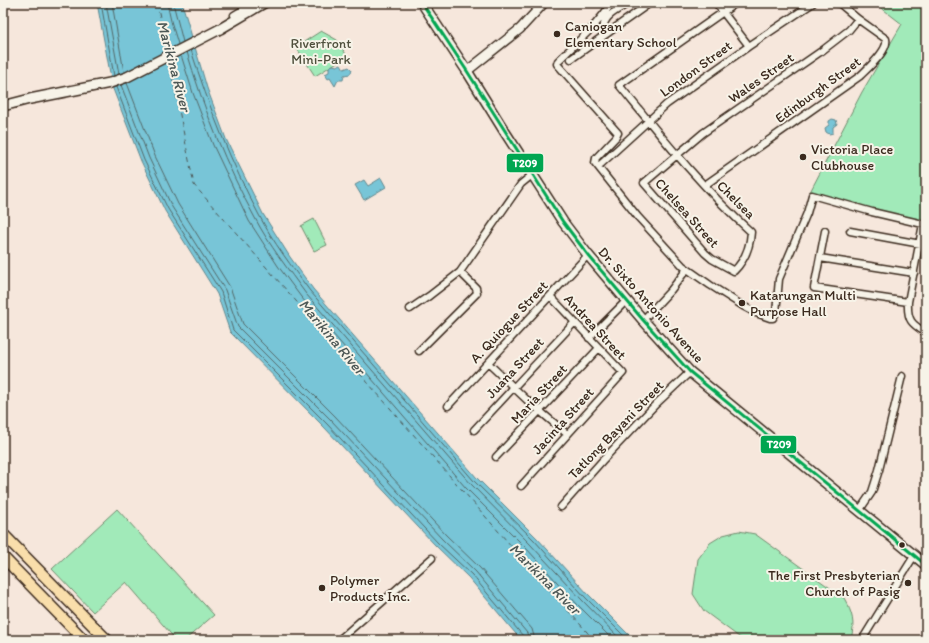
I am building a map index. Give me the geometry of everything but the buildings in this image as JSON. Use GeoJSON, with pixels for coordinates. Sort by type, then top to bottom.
{"type":"FeatureCollection","features":[{"type":"Feature","properties":{"kind":"main road"},"geometry":{"type":"LineString","coordinates":[[3,106],[25,100],[90,88],[127,77],[220,29],[264,3]]}},
{"type":"Feature","properties":{"kind":"main road","name":"Dr. Sixto Antonio Avenue"},"geometry":{"type":"LineString","coordinates":[[422,3],[468,71],[503,129],[563,222],[588,256],[643,320],[690,372],[926,565]]}},
{"type":"Feature","properties":{"kind":"main road"},"geometry":{"type":"LineString","coordinates":[[3,534],[107,640]]}},
{"type":"Feature","properties":{"kind":"main road"},"geometry":{"type":"LineString","coordinates":[[3,557],[84,640]]}},
{"type":"Feature","properties":{"kind":"street"},"geometry":{"type":"LineString","coordinates":[[234,15],[254,3]]}},
{"type":"Feature","properties":{"kind":"street"},"geometry":{"type":"LineString","coordinates":[[468,71],[520,29],[544,3]]}},
{"type":"Feature","properties":{"kind":"street"},"geometry":{"type":"LineString","coordinates":[[610,3],[611,4],[603,15],[559,60],[557,64],[618,133],[596,158],[595,163],[638,217],[688,269],[743,306],[770,318],[775,316],[780,278],[807,213],[812,195],[872,212],[923,224],[908,302],[909,318],[913,325],[926,334]]}},
{"type":"Feature","properties":{"kind":"street"},"geometry":{"type":"LineString","coordinates":[[606,34],[603,29],[604,22],[629,3]]}},
{"type":"Feature","properties":{"kind":"street"},"geometry":{"type":"LineString","coordinates":[[571,59],[650,3]]}},
{"type":"Feature","properties":{"kind":"street"},"geometry":{"type":"LineString","coordinates":[[716,3],[749,46]]}},
{"type":"Feature","properties":{"kind":"street"},"geometry":{"type":"LineString","coordinates":[[723,12],[736,3]]}},
{"type":"Feature","properties":{"kind":"street","name":"London Street"},"geometry":{"type":"LineString","coordinates":[[601,164],[627,142],[667,104],[813,3]]}},
{"type":"Feature","properties":{"kind":"street","name":"Edinburgh Street"},"geometry":{"type":"LineString","coordinates":[[704,185],[844,88],[860,76],[876,60],[886,46],[886,39],[858,20],[839,3]]}},
{"type":"Feature","properties":{"kind":"street","name":"Chelsea"},"geometry":{"type":"LineString","coordinates":[[723,12],[619,84],[704,185],[726,209],[751,232]]}},
{"type":"Feature","properties":{"kind":"street","name":"Wales Street"},"geometry":{"type":"LineString","coordinates":[[677,154],[703,133],[849,30],[858,20]]}},
{"type":"Feature","properties":{"kind":"street","name":"Chelsea Street"},"geometry":{"type":"LineString","coordinates":[[677,154],[644,183],[705,253],[734,272],[742,263],[750,242],[751,232]]}},
{"type":"Feature","properties":{"kind":"street"},"geometry":{"type":"LineString","coordinates":[[410,309],[460,272],[521,184],[532,175]]}},
{"type":"Feature","properties":{"kind":"street"},"geometry":{"type":"LineString","coordinates":[[825,231],[814,288],[908,302]]}},
{"type":"Feature","properties":{"kind":"street"},"geometry":{"type":"LineString","coordinates":[[850,231],[926,244]]}},
{"type":"Feature","properties":{"kind":"street","name":"A. Quiogue Street"},"geometry":{"type":"LineString","coordinates":[[448,406],[588,256]]}},
{"type":"Feature","properties":{"kind":"street"},"geometry":{"type":"LineString","coordinates":[[820,258],[914,273]]}},
{"type":"Feature","properties":{"kind":"street"},"geometry":{"type":"LineString","coordinates":[[643,320],[688,269]]}},
{"type":"Feature","properties":{"kind":"street"},"geometry":{"type":"LineString","coordinates":[[419,350],[477,293],[476,288],[460,272]]}},
{"type":"Feature","properties":{"kind":"street","name":"Andrea Street"},"geometry":{"type":"LineString","coordinates":[[551,297],[623,373]]}},
{"type":"Feature","properties":{"kind":"street"},"geometry":{"type":"LineString","coordinates":[[589,338],[626,301]]}},
{"type":"Feature","properties":{"kind":"street","name":"Juana Street"},"geometry":{"type":"LineString","coordinates":[[474,430],[574,322]]}},
{"type":"Feature","properties":{"kind":"street","name":"Maria Street"},"geometry":{"type":"LineString","coordinates":[[496,457],[599,348]]}},
{"type":"Feature","properties":{"kind":"street"},"geometry":{"type":"LineString","coordinates":[[488,363],[567,434]]}},
{"type":"Feature","properties":{"kind":"street","name":"Tatlong Bayani Street"},"geometry":{"type":"LineString","coordinates":[[561,507],[656,404],[690,372]]}},
{"type":"Feature","properties":{"kind":"street","name":"Jacinta Street"},"geometry":{"type":"LineString","coordinates":[[521,486],[623,373]]}},
{"type":"Feature","properties":{"kind":"street"},"geometry":{"type":"LineString","coordinates":[[859,511],[872,492],[879,470],[902,376]]}},
{"type":"Feature","properties":{"kind":"street"},"geometry":{"type":"LineString","coordinates":[[862,640],[914,556]]}},
{"type":"Feature","properties":{"kind":"street"},"geometry":{"type":"LineString","coordinates":[[339,640],[432,558]]}},
{"type":"Feature","properties":{"kind":"green space"},"geometry":{"type":"Polygon","coordinates":[[[875,3],[926,3],[926,224],[883,214],[810,192],[862,92],[902,24],[875,3]]]}},
{"type":"Feature","properties":{"kind":"green space","name":"Riverfront Mini-Park"},"geometry":{"type":"Polygon","coordinates":[[[321,31],[337,40],[347,56],[315,76],[296,47],[321,31]]]}},
{"type":"Feature","properties":{"kind":"green space"},"geometry":{"type":"Polygon","coordinates":[[[314,219],[327,245],[314,251],[301,226],[314,219]]]}},
{"type":"Feature","properties":{"kind":"green space"},"geometry":{"type":"Polygon","coordinates":[[[117,509],[214,615],[185,640],[176,640],[126,582],[93,612],[52,569],[117,509]]]}},
{"type":"Feature","properties":{"kind":"green space"},"geometry":{"type":"Polygon","coordinates":[[[739,531],[755,534],[844,598],[853,623],[851,640],[743,640],[704,611],[693,594],[698,559],[710,543],[723,535],[739,531]]]}},
{"type":"Feature","properties":{"kind":"water","name":"Marikina River"},"geometry":{"type":"Polygon","coordinates":[[[97,3],[182,3],[207,88],[226,139],[263,214],[290,257],[313,289],[477,478],[537,538],[588,594],[634,640],[521,640],[469,578],[435,545],[324,427],[230,332],[217,294],[165,211],[141,161],[113,89],[97,3]]]}},
{"type":"Feature","properties":{"kind":"water"},"geometry":{"type":"Polygon","coordinates":[[[341,64],[344,69],[349,67],[352,70],[350,74],[344,75],[343,80],[338,80],[335,86],[330,78],[328,79],[325,74],[329,72],[329,67],[341,64]]]}},
{"type":"Feature","properties":{"kind":"water"},"geometry":{"type":"Polygon","coordinates":[[[832,119],[836,120],[837,124],[833,127],[833,133],[829,134],[826,132],[825,128],[829,125],[829,121],[832,119]]]}},
{"type":"Feature","properties":{"kind":"water"},"geometry":{"type":"Polygon","coordinates":[[[381,178],[386,187],[364,200],[355,185],[364,180],[368,186],[381,178]]]}},
{"type":"Feature","properties":{"kind":"ferry route"},"geometry":{"type":"LineString","coordinates":[[157,3],[167,51]]}},
{"type":"Feature","properties":{"kind":"ferry route"},"geometry":{"type":"LineString","coordinates":[[169,60],[194,185],[594,640]]}},
{"type":"Feature","properties":{"kind":"transit line","name":"T209"},"geometry":{"type":"LineString","coordinates":[[422,3],[563,222],[588,255],[643,320],[690,372],[926,565]]}},
{"type":"Feature","properties":{"kind":"place","name":"Caniogan Elementary School"},"geometry":{"type":"Point","coordinates":[557,34]}},
{"type":"Feature","properties":{"kind":"place","name":"Victoria Place Clubhouse"},"geometry":{"type":"Point","coordinates":[803,157]}},
{"type":"Feature","properties":{"kind":"place","name":"Katarungan Multi Purpose Hall"},"geometry":{"type":"Point","coordinates":[742,303]}},
{"type":"Feature","properties":{"kind":"place","name":"The First Presbyterian Church of Pasig"},"geometry":{"type":"Point","coordinates":[908,583]}},
{"type":"Feature","properties":{"kind":"place","name":"Polymer Products Inc."},"geometry":{"type":"Point","coordinates":[322,588]}}]}
